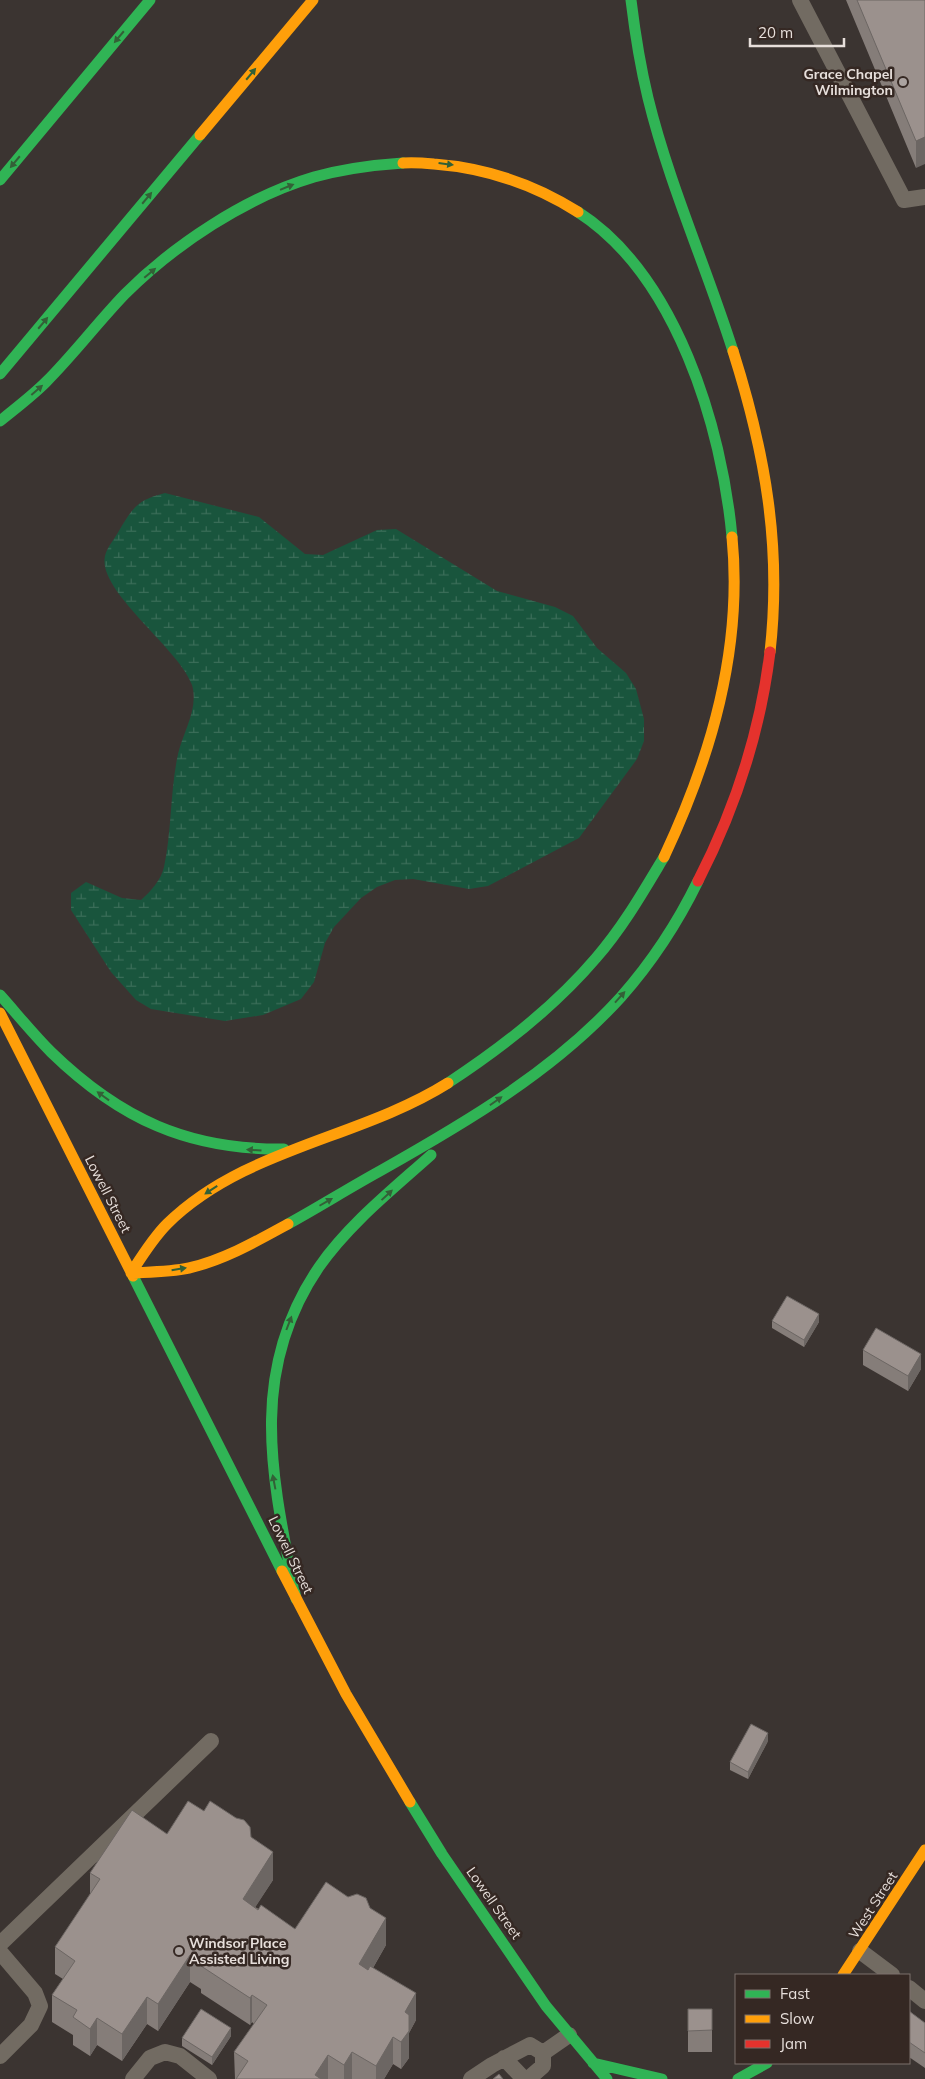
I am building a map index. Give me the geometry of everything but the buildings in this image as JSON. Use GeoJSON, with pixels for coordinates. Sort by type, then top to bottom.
{"type":"FeatureCollection","features":[{"type":"Feature","properties":{"kind":"main road"},"geometry":{"type":"LineString","coordinates":[[0,180],[150,0]]}},
{"type":"Feature","properties":{"kind":"main road"},"geometry":{"type":"LineString","coordinates":[[0,374],[313,0]]}},
{"type":"Feature","properties":{"kind":"main road"},"geometry":{"type":"LineString","coordinates":[[131,1273],[167,1271],[197,1266],[261,1239],[468,1120],[516,1086],[582,1034],[622,996],[652,957],[699,882],[726,825],[749,761],[765,690],[775,582],[770,507],[760,445],[742,382],[717,303],[685,218],[656,130],[637,45],[631,0]]}},
{"type":"Feature","properties":{"kind":"main road"},"geometry":{"type":"LineString","coordinates":[[0,422],[46,382],[102,318],[139,282],[193,239],[253,202],[308,178],[342,170],[406,161],[465,166],[522,182],[567,205],[615,242],[638,268],[663,302],[689,356],[710,422],[729,498],[734,564],[732,622],[720,707],[701,771],[681,822],[657,869],[616,933],[596,958],[545,1008],[483,1060],[439,1089],[362,1126],[303,1147],[240,1174],[195,1201],[169,1222],[149,1246],[131,1273]]}},
{"type":"Feature","properties":{"kind":"main road"},"geometry":{"type":"LineString","coordinates":[[0,995],[50,1052],[77,1076],[125,1112],[148,1124],[191,1140],[235,1148],[262,1150],[303,1147]]}},
{"type":"Feature","properties":{"kind":"main road","name":"Lowell Street"},"geometry":{"type":"LineString","coordinates":[[0,1013],[296,1599],[346,1694],[403,1791],[481,1913],[515,1959],[546,2006],[607,2079]]}},
{"type":"Feature","properties":{"kind":"main road"},"geometry":{"type":"LineString","coordinates":[[296,1599],[272,1472],[269,1425],[274,1369],[285,1334],[300,1299],[319,1267],[371,1210],[468,1120]]}},
{"type":"Feature","properties":{"kind":"main road","name":"West Street"},"geometry":{"type":"LineString","coordinates":[[845,1974],[925,1850]]}},
{"type":"Feature","properties":{"kind":"main road"},"geometry":{"type":"LineString","coordinates":[[593,2064],[662,2079]]}},
{"type":"Feature","properties":{"kind":"main road"},"geometry":{"type":"LineString","coordinates":[[738,2079],[765,2064]]}},
{"type":"Feature","properties":{"kind":"lane"},"geometry":{"type":"LineString","coordinates":[[800,0],[904,200],[925,197]]}},
{"type":"Feature","properties":{"kind":"lane"},"geometry":{"type":"LineString","coordinates":[[0,1944],[212,1741]]}},
{"type":"Feature","properties":{"kind":"lane"},"geometry":{"type":"LineString","coordinates":[[860,1951],[891,1974]]}},
{"type":"Feature","properties":{"kind":"lane"},"geometry":{"type":"LineString","coordinates":[[0,1952],[35,1992],[40,2006],[31,2025],[0,2056]]}},
{"type":"Feature","properties":{"kind":"lane"},"geometry":{"type":"LineString","coordinates":[[910,1989],[925,2001]]}},
{"type":"Feature","properties":{"kind":"lane"},"geometry":{"type":"LineString","coordinates":[[543,2053],[568,2034]]}},
{"type":"Feature","properties":{"kind":"lane"},"geometry":{"type":"LineString","coordinates":[[471,2079],[504,2058],[530,2045],[543,2053]]}},
{"type":"Feature","properties":{"kind":"lane"},"geometry":{"type":"LineString","coordinates":[[133,2079],[150,2058],[165,2052],[180,2056],[210,2079]]}},
{"type":"Feature","properties":{"kind":"lane"},"geometry":{"type":"LineString","coordinates":[[528,2079],[543,2066],[543,2053]]}},
{"type":"Feature","properties":{"kind":"lane"},"geometry":{"type":"LineString","coordinates":[[504,2058],[524,2079]]}},
{"type":"Feature","properties":{"kind":"green space"},"geometry":{"type":"Polygon","coordinates":[[[165,493],[259,517],[305,554],[323,555],[377,530],[396,529],[497,591],[555,607],[573,616],[597,648],[626,673],[636,689],[644,719],[644,741],[637,759],[579,838],[488,886],[469,889],[413,879],[395,880],[377,887],[361,898],[334,927],[325,943],[314,982],[301,999],[263,1015],[225,1021],[151,1009],[136,1000],[111,972],[71,910],[71,893],[86,882],[122,898],[141,900],[155,885],[164,867],[175,768],[180,746],[190,720],[194,694],[192,685],[184,671],[126,603],[114,586],[106,570],[105,556],[133,509],[149,498],[165,493]]]}},
{"type":"Feature","properties":{"kind":"traffic: fast"},"geometry":{"type":"LineString","coordinates":[[0,180],[150,0]]}},
{"type":"Feature","properties":{"kind":"traffic: fast"},"geometry":{"type":"LineString","coordinates":[[631,0],[648,98],[666,162],[733,351]]}},
{"type":"Feature","properties":{"kind":"traffic: fast"},"geometry":{"type":"LineString","coordinates":[[0,374],[200,135]]}},
{"type":"Feature","properties":{"kind":"traffic: fast"},"geometry":{"type":"LineString","coordinates":[[0,421],[46,382],[125,294],[144,276],[188,241],[212,225],[263,197],[314,177],[358,168],[403,163]]}},
{"type":"Feature","properties":{"kind":"traffic: fast"},"geometry":{"type":"LineString","coordinates":[[578,212],[612,240],[642,274],[667,314],[688,357],[705,402],[718,449],[727,494],[732,537]]}},
{"type":"Feature","properties":{"kind":"traffic: fast"},"geometry":{"type":"LineString","coordinates":[[448,1083],[487,1056],[563,993],[606,946],[624,922],[664,857]]}},
{"type":"Feature","properties":{"kind":"traffic: fast"},"geometry":{"type":"LineString","coordinates":[[288,1224],[476,1114],[538,1072],[567,1049],[621,997],[643,970],[673,927],[698,881]]}},
{"type":"Feature","properties":{"kind":"traffic: fast"},"geometry":{"type":"LineString","coordinates":[[0,995],[51,1052],[103,1096],[130,1112],[157,1126],[217,1144],[249,1148],[284,1149]]}},
{"type":"Feature","properties":{"kind":"traffic: fast"},"geometry":{"type":"LineString","coordinates":[[296,1599],[274,1470],[272,1429],[274,1388],[281,1347],[296,1307],[319,1267],[331,1251],[357,1222],[431,1155]]}},
{"type":"Feature","properties":{"kind":"traffic: fast"},"geometry":{"type":"LineString","coordinates":[[133,1276],[282,1571]]}},
{"type":"Feature","properties":{"kind":"traffic: fast"},"geometry":{"type":"LineString","coordinates":[[410,1802],[442,1854],[546,2006],[607,2079]]}},
{"type":"Feature","properties":{"kind":"traffic: fast"},"geometry":{"type":"LineString","coordinates":[[593,2063],[662,2079]]}},
{"type":"Feature","properties":{"kind":"traffic: fast"},"geometry":{"type":"LineString","coordinates":[[738,2079],[765,2064]]}},
{"type":"Feature","properties":{"kind":"traffic: slow"},"geometry":{"type":"LineString","coordinates":[[200,135],[313,0]]}},
{"type":"Feature","properties":{"kind":"traffic: slow"},"geometry":{"type":"LineString","coordinates":[[403,163],[453,166],[509,179],[544,193],[578,212]]}},
{"type":"Feature","properties":{"kind":"traffic: slow"},"geometry":{"type":"LineString","coordinates":[[733,351],[754,426],[768,500],[774,574],[770,652]]}},
{"type":"Feature","properties":{"kind":"traffic: slow"},"geometry":{"type":"LineString","coordinates":[[664,857],[696,781],[720,702],[733,620],[732,537]]}},
{"type":"Feature","properties":{"kind":"traffic: slow"},"geometry":{"type":"LineString","coordinates":[[0,1013],[133,1276]]}},
{"type":"Feature","properties":{"kind":"traffic: slow"},"geometry":{"type":"LineString","coordinates":[[131,1273],[152,1241],[167,1224],[198,1198],[231,1178],[266,1161],[414,1102],[448,1083]]}},
{"type":"Feature","properties":{"kind":"traffic: slow"},"geometry":{"type":"LineString","coordinates":[[131,1273],[160,1272],[202,1265],[240,1249],[288,1224]]}},
{"type":"Feature","properties":{"kind":"traffic: slow"},"geometry":{"type":"LineString","coordinates":[[282,1571],[346,1694],[410,1802]]}},
{"type":"Feature","properties":{"kind":"traffic: slow"},"geometry":{"type":"LineString","coordinates":[[844,1974],[925,1850]]}},
{"type":"Feature","properties":{"kind":"traffic: jam"},"geometry":{"type":"LineString","coordinates":[[698,881],[723,826],[744,770],[760,712],[770,652]]}},
{"type":"Feature","properties":{"kind":"place","name":"Grace Chapel Wilmington"},"geometry":{"type":"Point","coordinates":[903,82]}},
{"type":"Feature","properties":{"kind":"place","name":"Windsor Place Assisted Living"},"geometry":{"type":"Point","coordinates":[179,1951]}}]}
